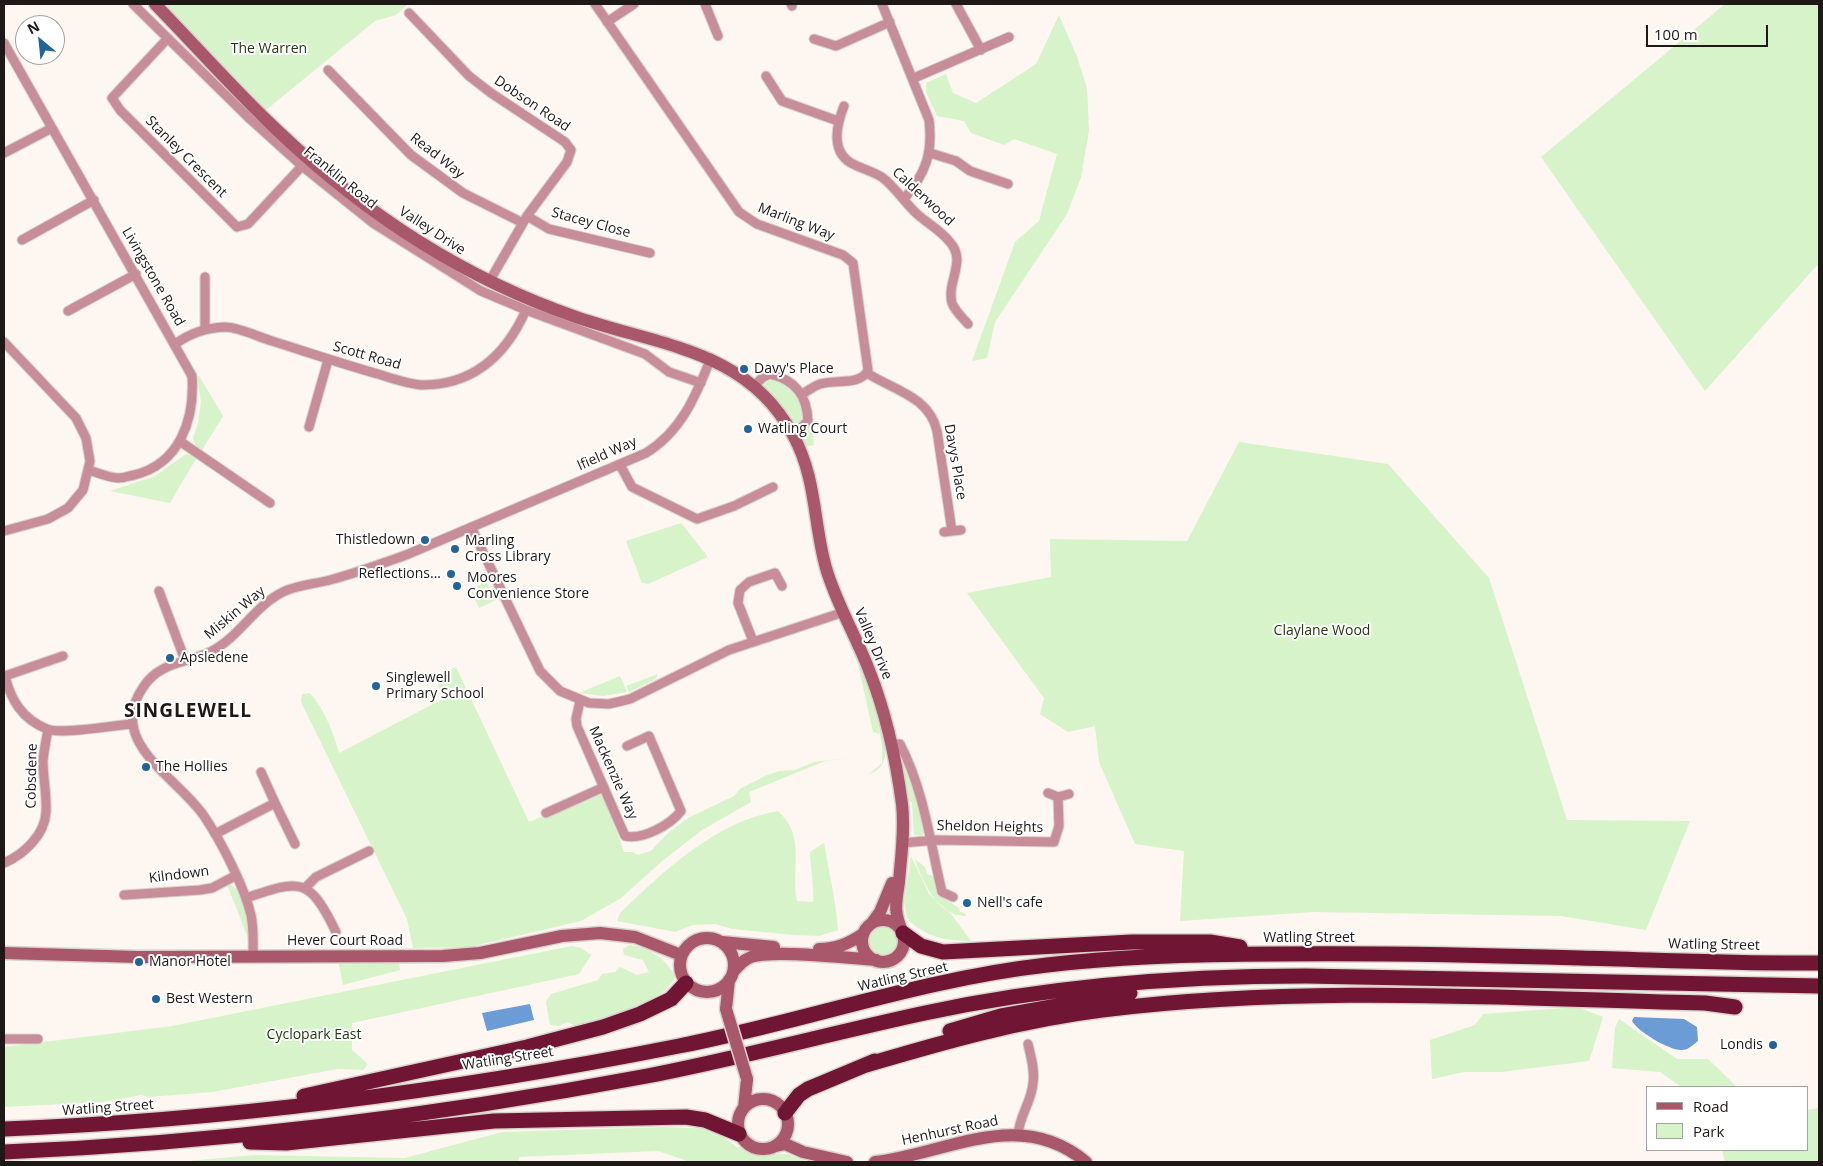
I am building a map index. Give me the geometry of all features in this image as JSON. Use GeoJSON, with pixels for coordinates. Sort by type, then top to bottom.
{"type":"FeatureCollection","features":[{"type":"Feature","properties":{"kind":"highway"},"geometry":{"type":"LineString","coordinates":[[903,933],[921,946],[943,952],[1084,944],[1210,942],[1274,954]]}},
{"type":"Feature","properties":{"kind":"highway","name":"Watling Street"},"geometry":{"type":"LineString","coordinates":[[4,1130],[155,1121],[212,1115],[349,1099],[598,1061],[759,1029],[942,984],[1044,965],[1162,955],[1274,954],[1819,963]]}},
{"type":"Feature","properties":{"kind":"highway"},"geometry":{"type":"LineString","coordinates":[[4,1152],[191,1141],[314,1127],[628,1079],[763,1051],[925,1013],[1008,998],[1107,985],[1250,976],[1819,986]]}},
{"type":"Feature","properties":{"kind":"highway"},"geometry":{"type":"LineString","coordinates":[[786,1116],[800,1094],[808,1089],[935,1035],[1002,1016],[1098,997],[1250,976]]}},
{"type":"Feature","properties":{"kind":"highway"},"geometry":{"type":"LineString","coordinates":[[212,1115],[478,1058],[603,1027],[640,1014],[671,999],[686,983]]}},
{"type":"Feature","properties":{"kind":"highway"},"geometry":{"type":"LineString","coordinates":[[866,1065],[981,1032],[1022,1023],[1100,1010],[1180,1001],[1368,995],[1705,1003],[1735,1007]]}},
{"type":"Feature","properties":{"kind":"highway"},"geometry":{"type":"LineString","coordinates":[[191,1141],[286,1143],[494,1121],[686,1117],[705,1120],[739,1134]]}},
{"type":"Feature","properties":{"kind":"street","name":"Franklin Road"},"geometry":{"type":"LineString","coordinates":[[133,4],[302,166],[373,223],[481,291],[526,310],[645,354],[669,372],[701,383]]}},
{"type":"Feature","properties":{"kind":"street","name":"Valley Drive"},"geometry":{"type":"LineString","coordinates":[[155,4],[275,129],[311,162],[368,207],[415,240],[489,282],[572,316],[711,358],[754,386],[773,406],[793,435],[809,471],[825,564],[875,686],[891,744],[902,806],[902,843],[895,905],[897,919],[903,933]]}},
{"type":"Feature","properties":{"kind":"street","name":"Marling Way"},"geometry":{"type":"LineString","coordinates":[[595,4],[739,212],[757,224],[843,255],[851,260],[855,271],[869,366],[867,373]]}},
{"type":"Feature","properties":{"kind":"street"},"geometry":{"type":"LineString","coordinates":[[607,22],[634,4]]}},
{"type":"Feature","properties":{"kind":"street"},"geometry":{"type":"LineString","coordinates":[[705,4],[718,36]]}},
{"type":"Feature","properties":{"kind":"street"},"geometry":{"type":"LineString","coordinates":[[882,4],[914,78],[929,120],[930,153],[919,181],[904,199]]}},
{"type":"Feature","properties":{"kind":"street"},"geometry":{"type":"LineString","coordinates":[[956,4],[981,50]]}},
{"type":"Feature","properties":{"kind":"street","name":"Dobson Road"},"geometry":{"type":"LineString","coordinates":[[409,13],[476,82],[569,146],[571,150],[568,162],[525,219],[489,282]]}},
{"type":"Feature","properties":{"kind":"street"},"geometry":{"type":"LineString","coordinates":[[814,39],[836,46],[890,22]]}},
{"type":"Feature","properties":{"kind":"street"},"geometry":{"type":"LineString","coordinates":[[914,78],[1009,37]]}},
{"type":"Feature","properties":{"kind":"street","name":"Stanley Crescent"},"geometry":{"type":"LineString","coordinates":[[168,38],[112,98],[120,110],[237,227],[248,224],[302,166]]}},
{"type":"Feature","properties":{"kind":"street","name":"Livingstone Road"},"geometry":{"type":"LineString","coordinates":[[4,43],[7,57],[52,128],[94,200],[192,376],[193,394],[187,427],[181,442],[165,460],[146,472],[119,478],[89,470]]}},
{"type":"Feature","properties":{"kind":"street","name":"Read Way"},"geometry":{"type":"LineString","coordinates":[[328,70],[411,155],[463,193],[525,219]]}},
{"type":"Feature","properties":{"kind":"street"},"geometry":{"type":"LineString","coordinates":[[766,76],[782,101],[838,121]]}},
{"type":"Feature","properties":{"kind":"street","name":"Calderwood"},"geometry":{"type":"LineString","coordinates":[[844,106],[838,121],[836,141],[846,158],[853,165],[884,179],[954,247],[958,263],[952,287],[952,300],[957,312],[968,324]]}},
{"type":"Feature","properties":{"kind":"street"},"geometry":{"type":"LineString","coordinates":[[4,153],[52,128]]}},
{"type":"Feature","properties":{"kind":"street"},"geometry":{"type":"LineString","coordinates":[[930,153],[956,161],[970,171],[1008,184]]}},
{"type":"Feature","properties":{"kind":"street"},"geometry":{"type":"LineString","coordinates":[[22,240],[94,200]]}},
{"type":"Feature","properties":{"kind":"street","name":"Stacey Close"},"geometry":{"type":"LineString","coordinates":[[525,219],[550,229],[650,253]]}},
{"type":"Feature","properties":{"kind":"street"},"geometry":{"type":"LineString","coordinates":[[68,311],[136,274]]}},
{"type":"Feature","properties":{"kind":"street"},"geometry":{"type":"LineString","coordinates":[[205,277],[205,329]]}},
{"type":"Feature","properties":{"kind":"street","name":"Scott Road"},"geometry":{"type":"LineString","coordinates":[[175,344],[191,334],[205,329],[227,327],[328,360],[421,385],[450,382],[474,373],[494,360],[516,331],[526,310]]}},
{"type":"Feature","properties":{"kind":"street"},"geometry":{"type":"LineString","coordinates":[[4,342],[78,421],[88,444],[89,470],[79,496],[64,512],[48,519],[4,531]]}},
{"type":"Feature","properties":{"kind":"street","name":"Ifield Way"},"geometry":{"type":"LineString","coordinates":[[471,527],[649,451],[669,435],[684,417],[711,358]]}},
{"type":"Feature","properties":{"kind":"street"},"geometry":{"type":"LineString","coordinates":[[308,427],[328,360]]}},
{"type":"Feature","properties":{"kind":"street"},"geometry":{"type":"LineString","coordinates":[[802,394],[821,384],[858,379],[867,373]]}},
{"type":"Feature","properties":{"kind":"street","name":"Davys Place"},"geometry":{"type":"LineString","coordinates":[[867,373],[916,399],[933,418],[937,431],[953,531]]}},
{"type":"Feature","properties":{"kind":"street"},"geometry":{"type":"LineString","coordinates":[[754,386],[763,377],[772,375],[802,394],[808,421],[793,435]]}},
{"type":"Feature","properties":{"kind":"street"},"geometry":{"type":"LineString","coordinates":[[181,442],[270,503]]}},
{"type":"Feature","properties":{"kind":"street"},"geometry":{"type":"LineString","coordinates":[[620,465],[632,487],[697,519],[734,506],[773,487]]}},
{"type":"Feature","properties":{"kind":"street","name":"Mackenzie Way"},"geometry":{"type":"LineString","coordinates":[[471,527],[538,669],[560,691],[580,701],[600,704],[630,699],[708,660],[753,641],[819,622],[844,612]]}},
{"type":"Feature","properties":{"kind":"street","name":"Miskin Way"},"geometry":{"type":"LineString","coordinates":[[132,724],[135,703],[144,685],[170,664],[210,652],[234,636],[265,604],[284,592],[378,565],[471,527]]}},
{"type":"Feature","properties":{"kind":"street"},"geometry":{"type":"LineString","coordinates":[[753,641],[738,603],[739,592],[749,582],[774,573],[782,586]]}},
{"type":"Feature","properties":{"kind":"street"},"geometry":{"type":"LineString","coordinates":[[159,591],[185,660]]}},
{"type":"Feature","properties":{"kind":"street"},"geometry":{"type":"LineString","coordinates":[[64,656],[5,676],[10,697],[22,712],[48,730],[132,724],[144,752],[198,808],[215,834],[246,898],[251,916],[253,956]]}},
{"type":"Feature","properties":{"kind":"street","name":"Mackenzie Way"},"geometry":{"type":"LineString","coordinates":[[580,701],[576,719],[577,726],[625,836],[635,838],[674,820],[681,811],[649,736],[626,746]]}},
{"type":"Feature","properties":{"kind":"street","name":"Cobsdene"},"geometry":{"type":"LineString","coordinates":[[4,863],[16,858],[26,850],[39,832],[46,814],[44,760],[48,730]]}},
{"type":"Feature","properties":{"kind":"street"},"geometry":{"type":"LineString","coordinates":[[891,744],[900,744],[917,783],[930,840],[932,870],[942,892],[953,897]]}},
{"type":"Feature","properties":{"kind":"street"},"geometry":{"type":"LineString","coordinates":[[261,772],[295,844]]}},
{"type":"Feature","properties":{"kind":"street"},"geometry":{"type":"LineString","coordinates":[[546,813],[604,787]]}},
{"type":"Feature","properties":{"kind":"street"},"geometry":{"type":"LineString","coordinates":[[1048,793],[1058,797],[1068,794]]}},
{"type":"Feature","properties":{"kind":"street","name":"Sheldon Heights"},"geometry":{"type":"LineString","coordinates":[[930,840],[1054,842],[1059,826],[1058,797]]}},
{"type":"Feature","properties":{"kind":"street"},"geometry":{"type":"LineString","coordinates":[[215,834],[275,803]]}},
{"type":"Feature","properties":{"kind":"street"},"geometry":{"type":"LineString","coordinates":[[902,843],[930,840]]}},
{"type":"Feature","properties":{"kind":"street"},"geometry":{"type":"LineString","coordinates":[[305,888],[316,877],[369,851]]}},
{"type":"Feature","properties":{"kind":"street","name":"Valley Drive"},"geometry":{"type":"LineString","coordinates":[[872,923],[880,912],[898,870]]}},
{"type":"Feature","properties":{"kind":"street","name":"Kilndown"},"geometry":{"type":"LineString","coordinates":[[124,895],[206,889],[235,876]]}},
{"type":"Feature","properties":{"kind":"street"},"geometry":{"type":"LineString","coordinates":[[246,898],[292,884],[305,888],[321,902],[336,932]]}},
{"type":"Feature","properties":{"kind":"street"},"geometry":{"type":"LineString","coordinates":[[890,920],[899,926],[903,933],[904,944],[899,954],[889,961],[797,955],[752,956],[742,961],[723,987],[706,992],[699,991],[686,983],[680,970],[681,955],[691,943],[698,939],[714,939],[751,947],[831,949],[847,944],[863,934],[872,923],[890,920]]}},
{"type":"Feature","properties":{"kind":"street","name":"Hever Court Road"},"geometry":{"type":"LineString","coordinates":[[4,953],[138,957],[462,955],[508,949],[562,936],[600,933],[635,938],[681,955]]}},
{"type":"Feature","properties":{"kind":"street"},"geometry":{"type":"LineString","coordinates":[[863,934],[864,950],[876,960]]}},
{"type":"Feature","properties":{"kind":"street"},"geometry":{"type":"LineString","coordinates":[[722,942],[732,955],[726,1009],[747,1082],[744,1108],[738,1121],[739,1134],[751,1147],[759,1150],[785,1144],[803,1152],[847,1162]]}},
{"type":"Feature","properties":{"kind":"street"},"geometry":{"type":"LineString","coordinates":[[706,992],[726,1009]]}},
{"type":"Feature","properties":{"kind":"street"},"geometry":{"type":"LineString","coordinates":[[4,1039],[38,1039]]}},
{"type":"Feature","properties":{"kind":"street"},"geometry":{"type":"LineString","coordinates":[[1018,1135],[1019,1122],[1034,1084],[1034,1070],[1028,1044]]}},
{"type":"Feature","properties":{"kind":"street"},"geometry":{"type":"LineString","coordinates":[[747,1082],[765,1100],[780,1106],[798,1139],[819,1155]]}},
{"type":"Feature","properties":{"kind":"street"},"geometry":{"type":"LineString","coordinates":[[744,1108],[750,1103],[765,1100]]}},
{"type":"Feature","properties":{"kind":"street"},"geometry":{"type":"LineString","coordinates":[[776,1146],[786,1135],[786,1116]]}},
{"type":"Feature","properties":{"kind":"street","name":"Henhurst Road"},"geometry":{"type":"LineString","coordinates":[[875,1162],[979,1138],[1018,1135],[1059,1145],[1086,1162]]}},
{"type":"Feature","properties":{"kind":"green space","name":"The Warren"},"geometry":{"type":"Polygon","coordinates":[[[160,4],[408,4],[396,15],[375,21],[266,110],[160,4]]]}},
{"type":"Feature","properties":{"kind":"green space"},"geometry":{"type":"Polygon","coordinates":[[[1725,4],[1819,4],[1819,263],[1705,391],[1541,157],[1725,4]]]}},
{"type":"Feature","properties":{"kind":"green space"},"geometry":{"type":"Polygon","coordinates":[[[1059,15],[1077,57],[1087,88],[1089,131],[1081,177],[1067,214],[995,322],[987,358],[972,361],[1015,242],[1039,221],[1057,154],[1014,139],[1004,145],[971,133],[964,121],[937,116],[926,92],[926,83],[946,74],[953,93],[976,103],[1036,64],[1059,15]]]}},
{"type":"Feature","properties":{"kind":"green space"},"geometry":{"type":"Polygon","coordinates":[[[197,376],[199,376],[223,416],[202,450],[196,446],[193,438],[198,423],[201,402],[197,376]]]}},
{"type":"Feature","properties":{"kind":"green space"},"geometry":{"type":"Polygon","coordinates":[[[774,378],[799,395],[805,418],[797,426],[793,425],[763,386],[765,379],[774,378]]]}},
{"type":"Feature","properties":{"kind":"green space"},"geometry":{"type":"Polygon","coordinates":[[[810,425],[812,426],[814,445],[805,447],[802,436],[810,425]]]}},
{"type":"Feature","properties":{"kind":"green space","name":"Claylane Wood"},"geometry":{"type":"Polygon","coordinates":[[[1239,442],[1388,464],[1489,578],[1567,820],[1690,821],[1646,930],[1561,916],[1313,912],[1180,921],[1184,851],[1135,844],[1099,762],[1095,726],[1068,732],[1040,714],[1044,698],[967,593],[1051,577],[1050,539],[1187,541],[1239,442]]]}},
{"type":"Feature","properties":{"kind":"green space"},"geometry":{"type":"Polygon","coordinates":[[[186,454],[197,457],[170,503],[110,491],[155,476],[186,454]]]}},
{"type":"Feature","properties":{"kind":"green space"},"geometry":{"type":"Polygon","coordinates":[[[681,523],[708,557],[648,584],[642,583],[626,541],[681,523]]]}},
{"type":"Feature","properties":{"kind":"green space"},"geometry":{"type":"Polygon","coordinates":[[[487,582],[496,600],[479,608],[470,589],[487,582]]]}},
{"type":"Feature","properties":{"kind":"green space"},"geometry":{"type":"Polygon","coordinates":[[[840,622],[847,629],[873,699],[877,705],[884,734],[885,754],[883,763],[878,770],[869,774],[882,763],[882,746],[878,724],[879,734],[873,732],[858,664],[840,622]]]}},
{"type":"Feature","properties":{"kind":"green space"},"geometry":{"type":"Polygon","coordinates":[[[456,667],[529,822],[602,791],[624,852],[633,852],[638,855],[651,851],[668,833],[688,818],[734,796],[740,789],[765,776],[779,771],[795,770],[814,762],[854,757],[825,761],[749,792],[751,802],[702,830],[661,862],[621,898],[581,921],[470,947],[413,948],[407,919],[301,702],[302,694],[310,693],[320,707],[331,729],[339,753],[443,699],[436,678],[456,667]]]}},
{"type":"Feature","properties":{"kind":"green space"},"geometry":{"type":"Polygon","coordinates":[[[658,674],[656,679],[629,692],[626,686],[658,674]]]}},
{"type":"Feature","properties":{"kind":"green space"},"geometry":{"type":"Polygon","coordinates":[[[620,676],[627,692],[603,696],[579,693],[620,676]]]}},
{"type":"Feature","properties":{"kind":"green space"},"geometry":{"type":"Polygon","coordinates":[[[898,750],[919,796],[925,832],[921,836],[914,835],[912,802],[908,802],[898,750]]]}},
{"type":"Feature","properties":{"kind":"green space"},"geometry":{"type":"Polygon","coordinates":[[[778,811],[787,821],[795,843],[795,890],[797,901],[813,902],[810,852],[824,843],[838,930],[819,936],[793,935],[732,929],[716,924],[693,925],[675,932],[617,921],[620,913],[655,880],[692,850],[733,826],[755,817],[778,811]]]}},
{"type":"Feature","properties":{"kind":"green space"},"geometry":{"type":"Polygon","coordinates":[[[911,856],[929,894],[951,914],[971,941],[936,937],[921,930],[907,918],[904,902],[911,856]]]}},
{"type":"Feature","properties":{"kind":"green space"},"geometry":{"type":"Polygon","coordinates":[[[915,859],[925,867],[927,874],[935,877],[943,898],[959,908],[960,912],[965,913],[966,916],[956,915],[947,911],[939,904],[927,887],[915,859]]]}},
{"type":"Feature","properties":{"kind":"green space"},"geometry":{"type":"Polygon","coordinates":[[[229,884],[234,887],[243,900],[247,916],[248,938],[228,887],[229,884]]]}},
{"type":"Feature","properties":{"kind":"green space"},"geometry":{"type":"Polygon","coordinates":[[[883,926],[894,930],[898,941],[894,952],[883,956],[872,952],[868,941],[872,930],[883,926]]]}},
{"type":"Feature","properties":{"kind":"green space"},"geometry":{"type":"Polygon","coordinates":[[[630,945],[651,952],[663,960],[675,977],[669,987],[646,1003],[616,1015],[575,1026],[567,1022],[559,1026],[550,1025],[546,1002],[551,994],[598,980],[602,974],[615,972],[620,967],[637,975],[649,972],[643,960],[624,955],[623,949],[630,945]]]}},
{"type":"Feature","properties":{"kind":"green space","name":"Cyclopark East"},"geometry":{"type":"Polygon","coordinates":[[[572,946],[581,948],[591,955],[579,974],[352,1023],[352,1050],[368,1064],[363,1070],[338,1069],[212,1092],[149,1097],[141,1095],[103,1102],[4,1107],[4,1047],[172,1026],[572,946]]]}},
{"type":"Feature","properties":{"kind":"green space"},"geometry":{"type":"Polygon","coordinates":[[[338,960],[399,961],[400,970],[343,985],[338,960]]]}},
{"type":"Feature","properties":{"kind":"green space"},"geometry":{"type":"Polygon","coordinates":[[[1577,1007],[1603,1017],[1589,1061],[1501,1072],[1464,1072],[1432,1079],[1430,1040],[1475,1025],[1483,1014],[1577,1007]]]}},
{"type":"Feature","properties":{"kind":"green space"},"geometry":{"type":"Polygon","coordinates":[[[1619,1019],[1677,1059],[1708,1059],[1736,1086],[1680,1086],[1660,1072],[1612,1068],[1615,1028],[1619,1019]]]}},
{"type":"Feature","properties":{"kind":"green space"},"geometry":{"type":"Polygon","coordinates":[[[1819,1108],[1819,1162],[1725,1162],[1722,1151],[1808,1151],[1808,1110],[1819,1108]]]}},
{"type":"Feature","properties":{"kind":"green space"},"geometry":{"type":"Polygon","coordinates":[[[666,1127],[713,1129],[737,1147],[762,1153],[787,1154],[808,1162],[690,1162],[658,1151],[519,1157],[519,1162],[178,1162],[255,1155],[405,1158],[502,1132],[666,1127]]]}},
{"type":"Feature","properties":{"kind":"water"},"geometry":{"type":"Polygon","coordinates":[[[530,1004],[534,1020],[487,1031],[482,1013],[530,1004]]]}},
{"type":"Feature","properties":{"kind":"water"},"geometry":{"type":"Polygon","coordinates":[[[1634,1017],[1684,1019],[1697,1027],[1698,1041],[1684,1050],[1670,1047],[1654,1040],[1640,1030],[1632,1021],[1634,1017]]]}},
{"type":"Feature","properties":{"kind":"place","name":"Davy's Place"},"geometry":{"type":"Point","coordinates":[744,369]}},
{"type":"Feature","properties":{"kind":"place","name":"Watling Court"},"geometry":{"type":"Point","coordinates":[748,429]}},
{"type":"Feature","properties":{"kind":"place","name":"Thistledown"},"geometry":{"type":"Point","coordinates":[425,540]}},
{"type":"Feature","properties":{"kind":"place","name":"Marling Cross Library"},"geometry":{"type":"Point","coordinates":[455,549]}},
{"type":"Feature","properties":{"kind":"place","name":"Reflections..."},"geometry":{"type":"Point","coordinates":[451,574]}},
{"type":"Feature","properties":{"kind":"place","name":"Moores Convenience Store"},"geometry":{"type":"Point","coordinates":[457,586]}},
{"type":"Feature","properties":{"kind":"place","name":"Apsledene"},"geometry":{"type":"Point","coordinates":[170,658]}},
{"type":"Feature","properties":{"kind":"place","name":"Singlewell Primary School"},"geometry":{"type":"Point","coordinates":[376,686]}},
{"type":"Feature","properties":{"kind":"place","name":"The Hollies"},"geometry":{"type":"Point","coordinates":[146,767]}},
{"type":"Feature","properties":{"kind":"place","name":"Nell's cafe"},"geometry":{"type":"Point","coordinates":[967,903]}},
{"type":"Feature","properties":{"kind":"place","name":"Manor Hotel"},"geometry":{"type":"Point","coordinates":[139,962]}},
{"type":"Feature","properties":{"kind":"place","name":"Best Western"},"geometry":{"type":"Point","coordinates":[156,999]}},
{"type":"Feature","properties":{"kind":"place","name":"Londis"},"geometry":{"type":"Point","coordinates":[1773,1045]}},
{"type":"Feature","properties":{"kind":"district","name":"SINGLEWELL"},"geometry":{"type":"Point","coordinates":[188,712]}}]}
